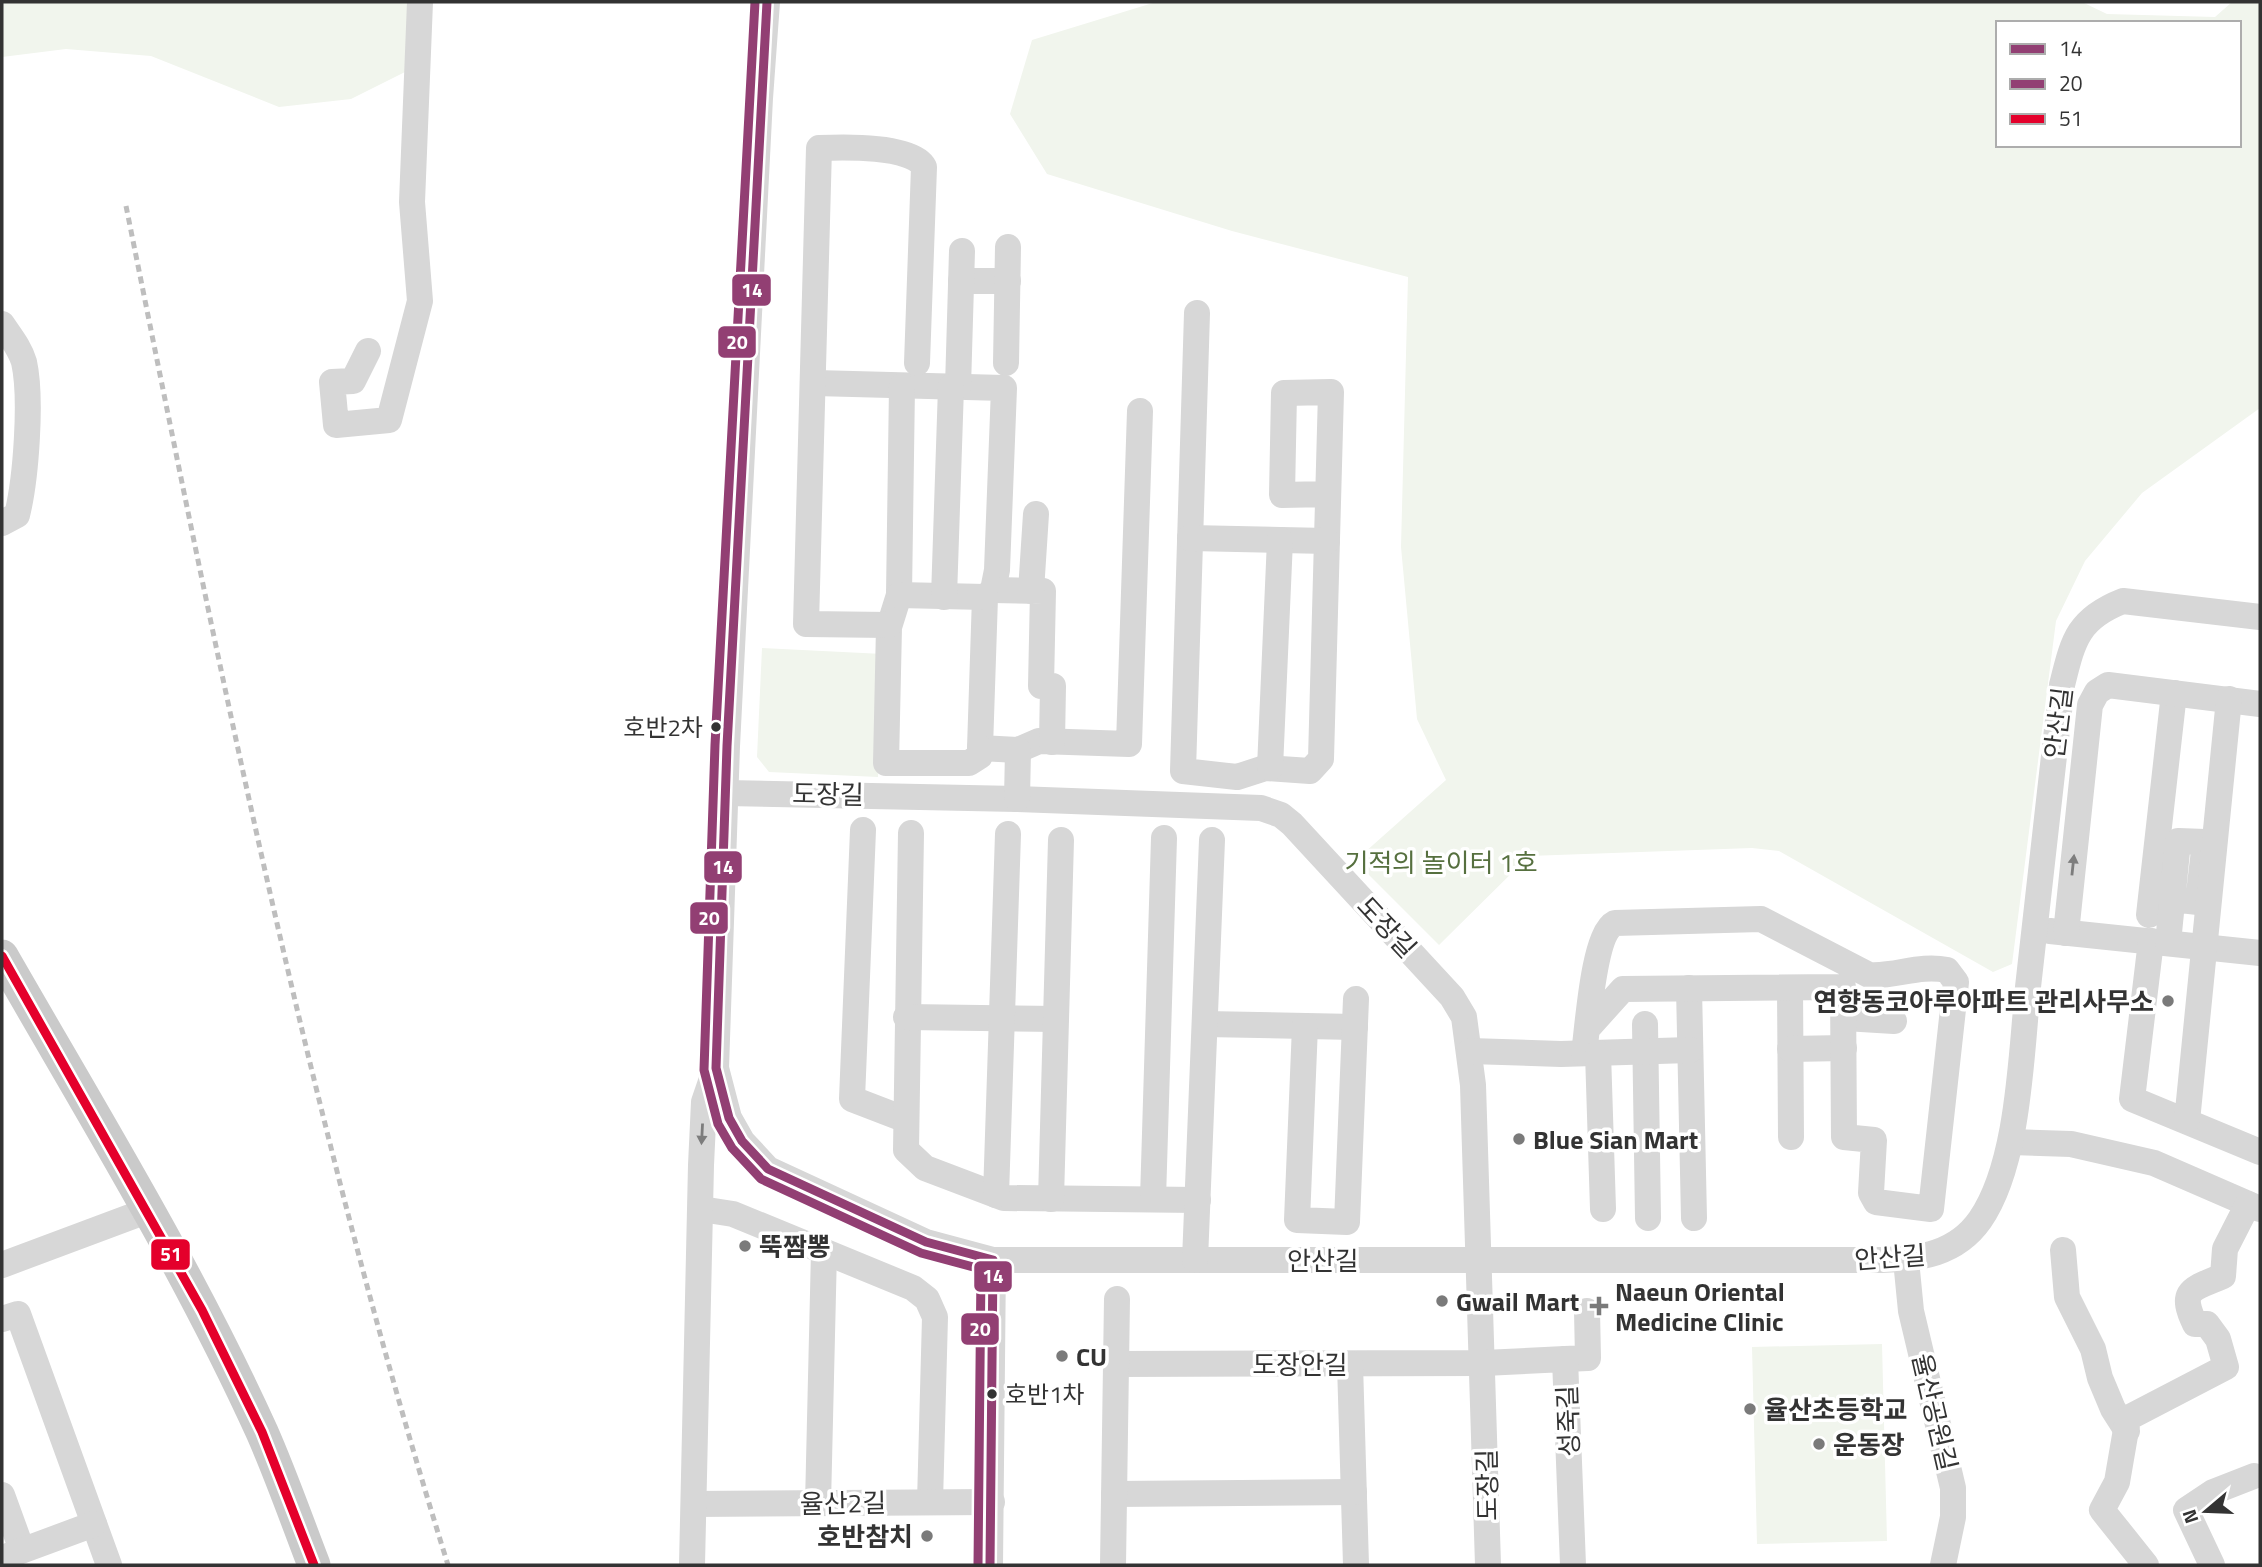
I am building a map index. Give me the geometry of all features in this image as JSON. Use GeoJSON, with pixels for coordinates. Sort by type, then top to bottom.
{"type":"FeatureCollection","features":[{"type":"Feature","properties":{"kind":"main road"},"geometry":{"type":"LineString","coordinates":[[2,957],[149,1210],[263,1434],[314,1565]]}},
{"type":"Feature","properties":{"kind":"street"},"geometry":{"type":"LineString","coordinates":[[368,351],[354,382],[332,382],[336,425],[389,420],[420,301],[412,202],[420,2]]}},
{"type":"Feature","properties":{"kind":"street"},"geometry":{"type":"LineString","coordinates":[[692,1565],[704,1102],[716,1068],[726,793],[767,2]]}},
{"type":"Feature","properties":{"kind":"street"},"geometry":{"type":"LineString","coordinates":[[889,625],[806,624],[815,383],[819,148],[893,152],[921,162],[916,363]]}},
{"type":"Feature","properties":{"kind":"street"},"geometry":{"type":"LineString","coordinates":[[1006,363],[1008,247]]}},
{"type":"Feature","properties":{"kind":"street"},"geometry":{"type":"LineString","coordinates":[[920,274],[961,269],[1007,281]]}},
{"type":"Feature","properties":{"kind":"street"},"geometry":{"type":"LineString","coordinates":[[944,597],[961,269]]}},
{"type":"Feature","properties":{"kind":"street"},"geometry":{"type":"LineString","coordinates":[[1197,313],[1183,771],[1237,777],[1282,770],[1310,771],[1321,759],[1328,494]]}},
{"type":"Feature","properties":{"kind":"street"},"geometry":{"type":"LineString","coordinates":[[2,523],[17,515],[23,493],[27,383],[23,360],[6,340]]}},
{"type":"Feature","properties":{"kind":"street"},"geometry":{"type":"LineString","coordinates":[[815,383],[1004,388],[997,570],[989,594],[980,756],[969,763],[886,763],[889,625],[899,595],[902,386]]}},
{"type":"Feature","properties":{"kind":"street"},"geometry":{"type":"LineString","coordinates":[[980,748],[1018,750],[1039,741],[1129,744],[1140,411]]}},
{"type":"Feature","properties":{"kind":"street"},"geometry":{"type":"LineString","coordinates":[[1031,591],[1036,514]]}},
{"type":"Feature","properties":{"kind":"street"},"geometry":{"type":"LineString","coordinates":[[1190,538],[1327,541]]}},
{"type":"Feature","properties":{"kind":"street"},"geometry":{"type":"LineString","coordinates":[[1280,540],[1282,815]]}},
{"type":"Feature","properties":{"kind":"street"},"geometry":{"type":"LineString","coordinates":[[899,595],[944,597],[1043,591],[1041,685],[1053,686],[1052,742]]}},
{"type":"Feature","properties":{"kind":"street","name":"안산길"},"geometry":{"type":"LineString","coordinates":[[716,1068],[733,1125],[752,1154],[768,1169],[926,1242],[993,1260],[1906,1259],[1932,1256],[1968,1236],[1982,1218],[2011,1142],[2062,685],[2074,639],[2086,622],[2103,609],[2123,601],[2260,617]]}},
{"type":"Feature","properties":{"kind":"street"},"geometry":{"type":"LineString","coordinates":[[2066,933],[2090,705],[2097,692],[2108,685],[2260,704]]}},
{"type":"Feature","properties":{"kind":"street"},"geometry":{"type":"LineString","coordinates":[[2149,915],[2174,693]]}},
{"type":"Feature","properties":{"kind":"street"},"geometry":{"type":"LineString","coordinates":[[2187,1121],[2229,699]]}},
{"type":"Feature","properties":{"kind":"street"},"geometry":{"type":"LineString","coordinates":[[1017,799],[1018,750]]}},
{"type":"Feature","properties":{"kind":"street","name":"도장길"},"geometry":{"type":"LineString","coordinates":[[726,793],[1017,799],[1261,808],[1282,815],[1452,997],[1464,1017],[1471,1051],[1484,1363],[1488,1565]]}},
{"type":"Feature","properties":{"kind":"street"},"geometry":{"type":"LineString","coordinates":[[2159,826],[2216,833]]}},
{"type":"Feature","properties":{"kind":"street"},"geometry":{"type":"LineString","coordinates":[[863,830],[852,1099],[904,1119]]}},
{"type":"Feature","properties":{"kind":"street"},"geometry":{"type":"LineString","coordinates":[[911,833],[904,1119],[906,1150],[925,1168],[996,1195],[1051,1199],[1198,1200]]}},
{"type":"Feature","properties":{"kind":"street"},"geometry":{"type":"LineString","coordinates":[[996,1195],[1008,834]]}},
{"type":"Feature","properties":{"kind":"street"},"geometry":{"type":"LineString","coordinates":[[1153,1199],[1164,838]]}},
{"type":"Feature","properties":{"kind":"street"},"geometry":{"type":"LineString","coordinates":[[1195,1260],[1212,840]]}},
{"type":"Feature","properties":{"kind":"street"},"geometry":{"type":"LineString","coordinates":[[1051,1199],[1061,841]]}},
{"type":"Feature","properties":{"kind":"street"},"geometry":{"type":"LineString","coordinates":[[2172,899],[2159,942],[2132,1100],[2187,1121],[2246,1149],[2260,1152]]}},
{"type":"Feature","properties":{"kind":"street"},"geometry":{"type":"LineString","coordinates":[[1590,1045],[1623,989],[1843,987],[1844,1137],[1874,1140],[1872,1198],[1879,1204],[1931,1209],[1956,982],[1947,970],[1921,967],[1882,976],[1869,975],[1761,919],[1615,923],[1605,932],[1599,953],[1590,1045],[1602,1209]]}},
{"type":"Feature","properties":{"kind":"street"},"geometry":{"type":"LineString","coordinates":[[2035,929],[2260,953]]}},
{"type":"Feature","properties":{"kind":"street"},"geometry":{"type":"LineString","coordinates":[[1689,988],[1694,1218]]}},
{"type":"Feature","properties":{"kind":"street"},"geometry":{"type":"LineString","coordinates":[[1790,988],[1791,1137]]}},
{"type":"Feature","properties":{"kind":"street"},"geometry":{"type":"LineString","coordinates":[[1305,1026],[1297,1220],[1347,1222],[1356,999]]}},
{"type":"Feature","properties":{"kind":"street"},"geometry":{"type":"LineString","coordinates":[[1158,1016],[1355,1027]]}},
{"type":"Feature","properties":{"kind":"street"},"geometry":{"type":"LineString","coordinates":[[906,1017],[1056,1020]]}},
{"type":"Feature","properties":{"kind":"street"},"geometry":{"type":"LineString","coordinates":[[1844,1018],[1894,1021]]}},
{"type":"Feature","properties":{"kind":"street"},"geometry":{"type":"LineString","coordinates":[[1645,1024],[1648,1218]]}},
{"type":"Feature","properties":{"kind":"street"},"geometry":{"type":"LineString","coordinates":[[1471,1051],[1590,1045],[1646,1051],[1690,1050]]}},
{"type":"Feature","properties":{"kind":"street"},"geometry":{"type":"LineString","coordinates":[[1790,1049],[1844,1048]]}},
{"type":"Feature","properties":{"kind":"street"},"geometry":{"type":"LineString","coordinates":[[2011,1142],[2071,1144],[2154,1163],[2254,1206],[2225,1249],[2223,1276],[2196,1287],[2187,1295],[2186,1303],[2195,1324],[2207,1324],[2218,1339],[2226,1367],[2128,1418],[2117,1482],[2102,1510],[2146,1565]]}},
{"type":"Feature","properties":{"kind":"street"},"geometry":{"type":"LineString","coordinates":[[701,1209],[733,1214],[913,1288],[927,1299],[935,1317],[930,1502]]}},
{"type":"Feature","properties":{"kind":"street"},"geometry":{"type":"LineString","coordinates":[[2,1265],[149,1210]]}},
{"type":"Feature","properties":{"kind":"street"},"geometry":{"type":"LineString","coordinates":[[2063,1250],[2067,1297],[2094,1349],[2100,1378],[2113,1409],[2127,1431]]}},
{"type":"Feature","properties":{"kind":"street"},"geometry":{"type":"LineString","coordinates":[[818,1504],[824,1251]]}},
{"type":"Feature","properties":{"kind":"street","name":"율산공원길"},"geometry":{"type":"LineString","coordinates":[[1906,1259],[1911,1311],[1953,1488],[1953,1517],[1943,1565]]}},
{"type":"Feature","properties":{"kind":"street"},"geometry":{"type":"LineString","coordinates":[[990,1565],[993,1260]]}},
{"type":"Feature","properties":{"kind":"street"},"geometry":{"type":"LineString","coordinates":[[1112,1565],[1117,1299]]}},
{"type":"Feature","properties":{"kind":"street"},"geometry":{"type":"LineString","coordinates":[[1565,1359],[1588,1358],[1587,1311]]}},
{"type":"Feature","properties":{"kind":"street"},"geometry":{"type":"LineString","coordinates":[[2,1320],[18,1314],[109,1565]]}},
{"type":"Feature","properties":{"kind":"street","name":"성죽길"},"geometry":{"type":"LineString","coordinates":[[1484,1363],[1565,1359],[1573,1565]]}},
{"type":"Feature","properties":{"kind":"street","name":"도장안길"},"geometry":{"type":"LineString","coordinates":[[1116,1364],[1484,1363]]}},
{"type":"Feature","properties":{"kind":"street"},"geometry":{"type":"LineString","coordinates":[[1350,1364],[1356,1565]]}},
{"type":"Feature","properties":{"kind":"street"},"geometry":{"type":"LineString","coordinates":[[2212,1565],[2186,1510],[2213,1492],[2254,1476]]}},
{"type":"Feature","properties":{"kind":"street"},"geometry":{"type":"LineString","coordinates":[[1114,1494],[1354,1492]]}},
{"type":"Feature","properties":{"kind":"street"},"geometry":{"type":"LineString","coordinates":[[2,1495],[12,1554],[94,1524]]}},
{"type":"Feature","properties":{"kind":"street","name":"율산2길"},"geometry":{"type":"LineString","coordinates":[[694,1504],[992,1503]]}},
{"type":"Feature","properties":{"kind":"green space"},"geometry":{"type":"Polygon","coordinates":[[[2,2],[417,2],[419,65],[351,99],[279,107],[151,56],[66,49],[2,57],[2,2]]]}},
{"type":"Feature","properties":{"kind":"green space","name":"기적의 놀이터 1호"},"geometry":{"type":"Polygon","coordinates":[[[1156,2],[2082,2],[2107,14],[2215,17],[2232,2],[2260,2],[2260,408],[2142,493],[2085,561],[2056,621],[2012,964],[1993,972],[1779,851],[1752,848],[1529,856],[1439,945],[1355,861],[1446,780],[1417,719],[1401,547],[1408,277],[1232,231],[1047,174],[1010,114],[1032,40],[1156,2]]]}},
{"type":"Feature","properties":{"kind":"green space"},"geometry":{"type":"Polygon","coordinates":[[[762,648],[883,654],[878,777],[769,772],[757,757],[762,648]]]}},
{"type":"Feature","properties":{"kind":"green space","name":"운동장"},"geometry":{"type":"Polygon","coordinates":[[[1882,1344],[1887,1541],[1757,1544],[1752,1347],[1882,1344]]]}},
{"type":"Feature","properties":{"kind":"railway"},"geometry":{"type":"LineString","coordinates":[[126,206],[232,719],[309,1060],[398,1398],[448,1565]]}},
{"type":"Feature","properties":{"kind":"transit line","name":"20"},"geometry":{"type":"LineString","coordinates":[[755,2],[715,745],[704,1070],[718,1124],[732,1148],[761,1179],[921,1253],[981,1269],[978,1565]]}},
{"type":"Feature","properties":{"kind":"transit line","name":"14"},"geometry":{"type":"LineString","coordinates":[[767,2],[727,746],[716,1068],[729,1118],[742,1141],[768,1169],[926,1242],[993,1260],[990,1565]]}},
{"type":"Feature","properties":{"kind":"transit line","name":"51"},"geometry":{"type":"LineString","coordinates":[[2,956],[202,1310],[262,1432],[314,1565]]}},
{"type":"Feature","properties":{"kind":"place","name":"호반2차"},"geometry":{"type":"Point","coordinates":[716,727]}},
{"type":"Feature","properties":{"kind":"place","name":"연향동코아루아파트 관리사무소"},"geometry":{"type":"Point","coordinates":[2168,1001]}},
{"type":"Feature","properties":{"kind":"place","name":"Blue Sian Mart"},"geometry":{"type":"Point","coordinates":[1519,1139]}},
{"type":"Feature","properties":{"kind":"place","name":"뚝짬뽕"},"geometry":{"type":"Point","coordinates":[745,1246]}},
{"type":"Feature","properties":{"kind":"place","name":"Gwail Mart"},"geometry":{"type":"Point","coordinates":[1442,1301]}},
{"type":"Feature","properties":{"kind":"place","name":"Naeun Oriental Medicine Clinic"},"geometry":{"type":"Point","coordinates":[1599,1306]}},
{"type":"Feature","properties":{"kind":"place","name":"CU"},"geometry":{"type":"Point","coordinates":[1062,1356]}},
{"type":"Feature","properties":{"kind":"place","name":"호반1차"},"geometry":{"type":"Point","coordinates":[992,1394]}},
{"type":"Feature","properties":{"kind":"place","name":"율산초등학교"},"geometry":{"type":"Point","coordinates":[1750,1409]}},
{"type":"Feature","properties":{"kind":"place","name":"운동장"},"geometry":{"type":"Point","coordinates":[1819,1444]}},
{"type":"Feature","properties":{"kind":"place","name":"호반참치"},"geometry":{"type":"Point","coordinates":[927,1536]}}]}
